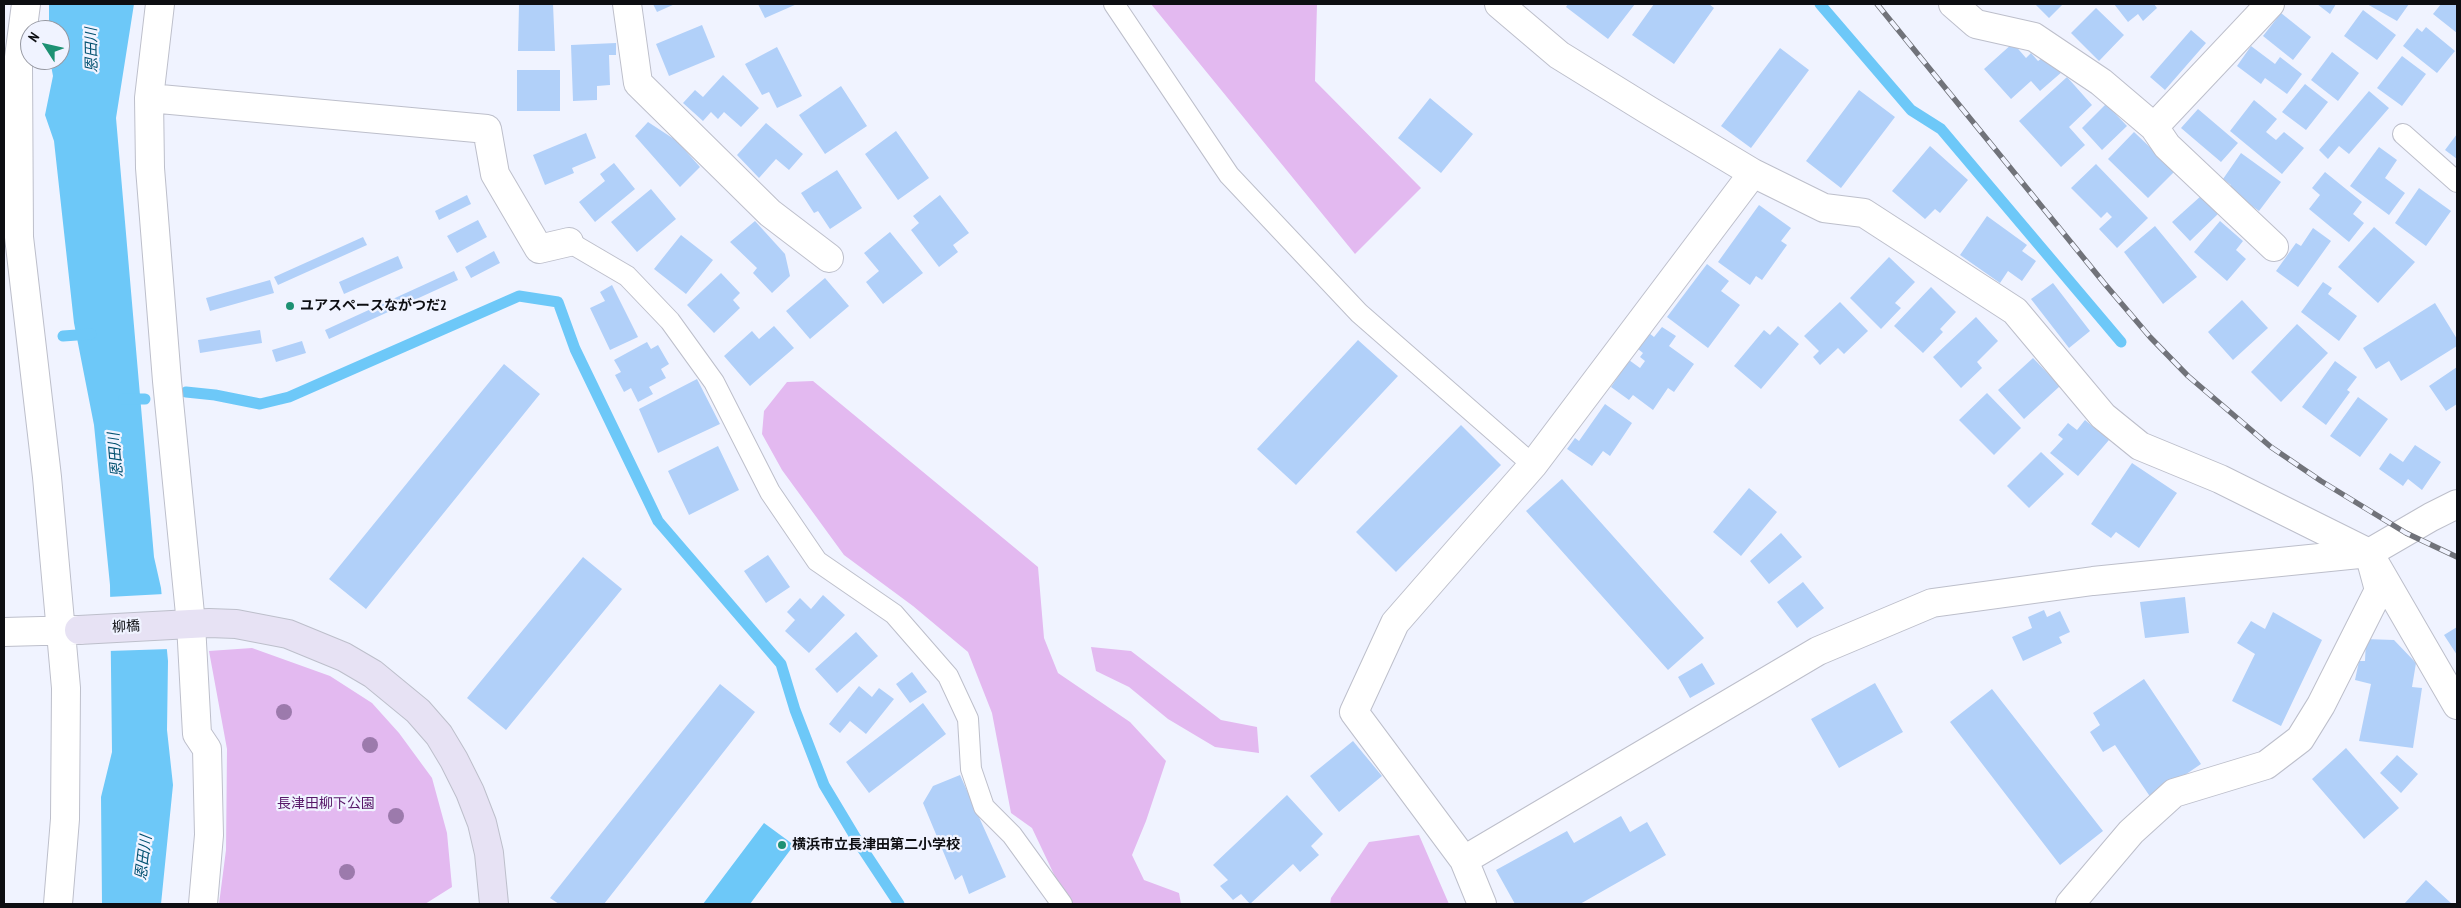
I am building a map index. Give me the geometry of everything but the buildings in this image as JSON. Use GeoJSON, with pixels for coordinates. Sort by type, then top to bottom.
{"type":"FeatureCollection","features":[{"type":"Feature","properties":{"kind":"street"},"geometry":{"type":"LineString","coordinates":[[26,4],[11,65],[19,236],[70,630],[66,688],[65,819],[58,904]]}},
{"type":"Feature","properties":{"kind":"street"},"geometry":{"type":"LineString","coordinates":[[160,4],[149,98],[150,168],[167,381],[182,625],[197,734],[208,749],[209,835],[202,904]]}},
{"type":"Feature","properties":{"kind":"street"},"geometry":{"type":"LineString","coordinates":[[627,4],[638,83],[770,213],[829,258]]}},
{"type":"Feature","properties":{"kind":"street"},"geometry":{"type":"LineString","coordinates":[[1500,4],[1559,55],[1753,173],[1824,208],[1864,213],[2015,311],[2103,416],[2140,446],[2220,479],[2369,553],[2457,705]]}},
{"type":"Feature","properties":{"kind":"street"},"geometry":{"type":"LineString","coordinates":[[1953,4],[1976,24],[2034,37],[2101,82],[2154,127],[2168,146],[2274,247]]}},
{"type":"Feature","properties":{"kind":"street"},"geometry":{"type":"LineString","coordinates":[[2154,127],[2270,4]]}},
{"type":"Feature","properties":{"kind":"street"},"geometry":{"type":"LineString","coordinates":[[149,98],[487,129],[495,174],[539,249],[569,242]]}},
{"type":"Feature","properties":{"kind":"street"},"geometry":{"type":"LineString","coordinates":[[1482,904],[1464,860],[1354,712],[1395,623],[1533,465],[1753,173]]}},
{"type":"Feature","properties":{"kind":"street"},"geometry":{"type":"LineString","coordinates":[[1464,860],[1818,651],[1932,603],[2092,581],[2369,553],[2431,516],[2457,504]]}},
{"type":"Feature","properties":{"kind":"street"},"geometry":{"type":"LineString","coordinates":[[2070,904],[2131,832],[2174,793],[2266,765],[2300,739],[2321,705],[2378,590],[2369,553]]}},
{"type":"Feature","properties":{"kind":"street","name":"柳橋"},"geometry":{"type":"LineString","coordinates":[[70,630],[236,624],[288,634],[344,656],[373,674],[406,699],[439,735],[470,792],[489,853],[494,904]]}},
{"type":"Feature","properties":{"kind":"street"},"geometry":{"type":"LineString","coordinates":[[4,632],[70,630]]}},
{"type":"Feature","properties":{"kind":"lane"},"geometry":{"type":"LineString","coordinates":[[1114,4],[1229,175],[1359,313],[1533,465]]}},
{"type":"Feature","properties":{"kind":"lane"},"geometry":{"type":"LineString","coordinates":[[2403,134],[2457,182]]}},
{"type":"Feature","properties":{"kind":"lane"},"geometry":{"type":"LineString","coordinates":[[569,242],[627,276],[670,321],[714,382],[770,492],[817,561],[894,614],[948,676],[968,719],[971,769],[984,807],[1012,834],[1062,904]]}},
{"type":"Feature","properties":{"kind":"green space"},"geometry":{"type":"Polygon","coordinates":[[[1151,4],[1317,4],[1315,81],[1421,188],[1355,254],[1151,4]]]}},
{"type":"Feature","properties":{"kind":"green space"},"geometry":{"type":"Polygon","coordinates":[[[813,381],[1038,567],[1044,638],[1058,673],[1130,722],[1166,761],[1146,821],[1132,855],[1144,880],[1179,893],[1181,904],[1068,904],[1032,828],[1011,813],[992,713],[968,652],[913,606],[844,555],[782,470],[762,434],[764,411],[787,382],[813,381]]]}},
{"type":"Feature","properties":{"kind":"green space"},"geometry":{"type":"Polygon","coordinates":[[[1091,647],[1131,651],[1221,720],[1257,727],[1259,753],[1215,747],[1168,719],[1129,687],[1096,671],[1091,647]]]}},
{"type":"Feature","properties":{"kind":"green space","name":"長津田柳下公園"},"geometry":{"type":"Polygon","coordinates":[[[252,648],[330,676],[372,703],[399,733],[432,778],[447,833],[452,887],[425,904],[219,904],[226,850],[227,749],[209,651],[252,648]]]}},
{"type":"Feature","properties":{"kind":"green space"},"geometry":{"type":"Polygon","coordinates":[[[1419,835],[1449,904],[1330,904],[1331,898],[1369,842],[1419,835]]]}},
{"type":"Feature","properties":{"kind":"water","name":"恩田川"},"geometry":{"type":"Polygon","coordinates":[[[49,4],[134,4],[116,118],[154,557],[161,588],[168,661],[167,730],[173,785],[161,904],[102,904],[101,797],[112,752],[110,585],[94,425],[74,323],[54,141],[45,115],[53,76],[52,70],[70,70],[70,20],[49,20],[49,4]]]}},
{"type":"Feature","properties":{"kind":"water"},"geometry":{"type":"Polygon","coordinates":[[[764,823],[794,845],[750,904],[703,904],[764,823]]]}},
{"type":"Feature","properties":{"kind":"pier"},"geometry":{"type":"Polygon","coordinates":[[[164,594],[170,649],[108,651],[108,597],[164,594]]]}},
{"type":"Feature","properties":{"kind":"waterway"},"geometry":{"type":"LineString","coordinates":[[1820,4],[1911,110],[1941,129],[2121,342]]}},
{"type":"Feature","properties":{"kind":"waterway"},"geometry":{"type":"LineString","coordinates":[[186,392],[215,395],[260,404],[289,397],[519,296],[558,302],[575,349],[658,521],[781,664],[795,710],[824,785],[860,845],[899,904]]}},
{"type":"Feature","properties":{"kind":"waterway"},"geometry":{"type":"LineString","coordinates":[[63,336],[91,334]]}},
{"type":"Feature","properties":{"kind":"waterway"},"geometry":{"type":"LineString","coordinates":[[124,399],[145,399]]}},
{"type":"Feature","properties":{"kind":"railway"},"geometry":{"type":"LineString","coordinates":[[1877,4],[2104,283],[2150,337],[2188,376],[2271,447],[2321,481],[2406,533],[2457,557]]}},
{"type":"Feature","properties":{"kind":"place","name":"ユアスペースながつだ2"},"geometry":{"type":"Point","coordinates":[290,306]}},
{"type":"Feature","properties":{"kind":"place","name":"横浜市立長津田第二小学校"},"geometry":{"type":"Point","coordinates":[782,845]}}]}
